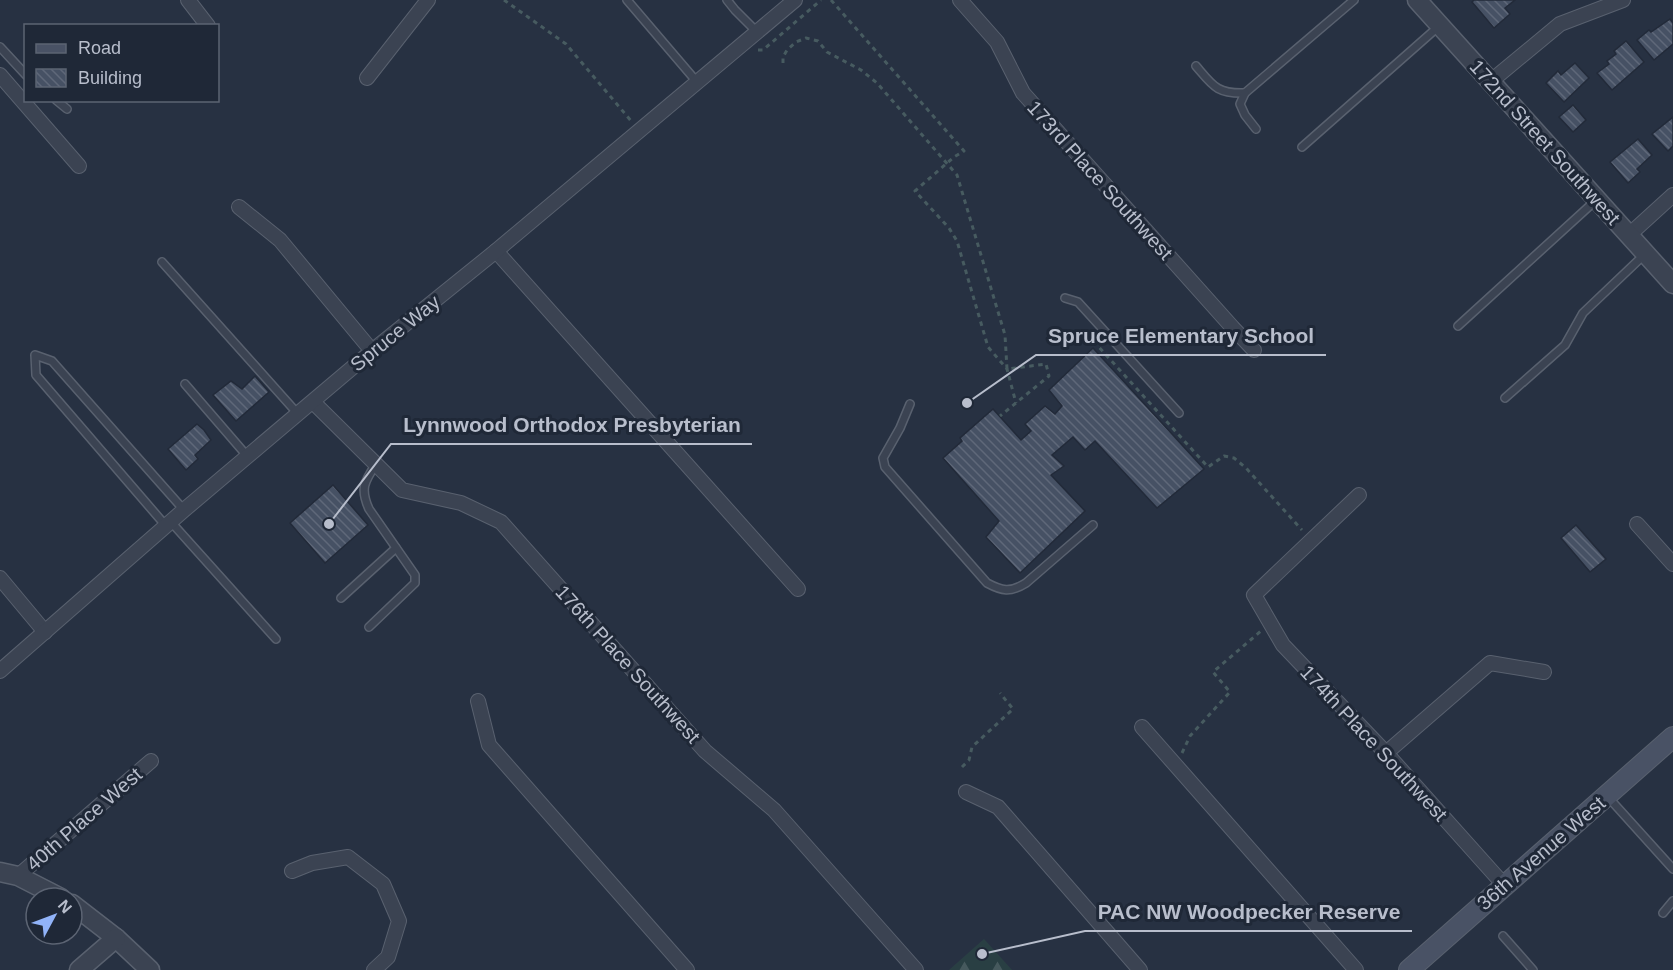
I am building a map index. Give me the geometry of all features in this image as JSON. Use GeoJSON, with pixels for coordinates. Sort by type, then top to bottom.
{"type":"FeatureCollection","features":[{"type":"Feature","properties":{"kind":"main road","name":"36th Avenue West"},"geometry":{"type":"LineString","coordinates":[[1409,970],[1673,737]]}},
{"type":"Feature","properties":{"kind":"street"},"geometry":{"type":"LineString","coordinates":[[188,0],[206,24]]}},
{"type":"Feature","properties":{"kind":"street"},"geometry":{"type":"LineString","coordinates":[[367,78],[428,0]]}},
{"type":"Feature","properties":{"kind":"street","name":"Spruce Way"},"geometry":{"type":"LineString","coordinates":[[0,671],[184,510],[372,351],[496,251],[795,0]]}},
{"type":"Feature","properties":{"kind":"street","name":"173rd Place Southwest"},"geometry":{"type":"LineString","coordinates":[[960,0],[997,42],[1023,93],[1254,350]]}},
{"type":"Feature","properties":{"kind":"street","name":"172nd Street Southwest"},"geometry":{"type":"LineString","coordinates":[[1417,0],[1673,284]]}},
{"type":"Feature","properties":{"kind":"street"},"geometry":{"type":"LineString","coordinates":[[1490,82],[1560,24],[1623,0]]}},
{"type":"Feature","properties":{"kind":"street"},"geometry":{"type":"LineString","coordinates":[[0,75],[78,166]]}},
{"type":"Feature","properties":{"kind":"street"},"geometry":{"type":"LineString","coordinates":[[1629,235],[1673,195]]}},
{"type":"Feature","properties":{"kind":"street"},"geometry":{"type":"LineString","coordinates":[[239,207],[280,240],[372,351]]}},
{"type":"Feature","properties":{"kind":"street"},"geometry":{"type":"LineString","coordinates":[[496,251],[798,590]]}},
{"type":"Feature","properties":{"kind":"street","name":"176th Place Southwest"},"geometry":{"type":"LineString","coordinates":[[313,402],[402,490],[461,503],[501,522],[705,750],[774,810],[916,970]]}},
{"type":"Feature","properties":{"kind":"street"},"geometry":{"type":"LineString","coordinates":[[1311,540],[1359,495]]}},
{"type":"Feature","properties":{"kind":"street"},"geometry":{"type":"LineString","coordinates":[[1637,524],[1673,564]]}},
{"type":"Feature","properties":{"kind":"street","name":"174th Place Southwest"},"geometry":{"type":"LineString","coordinates":[[1311,540],[1254,596],[1282,645],[1386,753],[1504,885]]}},
{"type":"Feature","properties":{"kind":"street"},"geometry":{"type":"LineString","coordinates":[[0,578],[45,632]]}},
{"type":"Feature","properties":{"kind":"street"},"geometry":{"type":"LineString","coordinates":[[1386,753],[1490,663],[1544,672]]}},
{"type":"Feature","properties":{"kind":"street"},"geometry":{"type":"LineString","coordinates":[[478,701],[489,746],[687,970]]}},
{"type":"Feature","properties":{"kind":"street"},"geometry":{"type":"LineString","coordinates":[[1142,727],[1356,970]]}},
{"type":"Feature","properties":{"kind":"street","name":"40th Place West"},"geometry":{"type":"LineString","coordinates":[[18,876],[151,761]]}},
{"type":"Feature","properties":{"kind":"street"},"geometry":{"type":"LineString","coordinates":[[966,792],[998,807],[1140,970]]}},
{"type":"Feature","properties":{"kind":"street"},"geometry":{"type":"LineString","coordinates":[[292,871],[312,863],[348,857],[383,884],[399,921],[388,957],[374,970]]}},
{"type":"Feature","properties":{"kind":"street"},"geometry":{"type":"LineString","coordinates":[[0,872],[18,876],[38,886]]}},
{"type":"Feature","properties":{"kind":"street"},"geometry":{"type":"LineString","coordinates":[[84,913],[116,938],[150,970]]}},
{"type":"Feature","properties":{"kind":"street"},"geometry":{"type":"LineString","coordinates":[[79,970],[116,938]]}},
{"type":"Feature","properties":{"kind":"lane"},"geometry":{"type":"LineString","coordinates":[[627,0],[697,82]]}},
{"type":"Feature","properties":{"kind":"lane"},"geometry":{"type":"LineString","coordinates":[[727,0],[753,36]]}},
{"type":"Feature","properties":{"kind":"lane"},"geometry":{"type":"LineString","coordinates":[[1256,129],[1240,104],[1245,93],[1354,0]]}},
{"type":"Feature","properties":{"kind":"lane"},"geometry":{"type":"LineString","coordinates":[[1302,147],[1440,25]]}},
{"type":"Feature","properties":{"kind":"lane"},"geometry":{"type":"LineString","coordinates":[[0,47],[24,73]]}},
{"type":"Feature","properties":{"kind":"lane"},"geometry":{"type":"LineString","coordinates":[[1196,66],[1213,86],[1228,94],[1245,93]]}},
{"type":"Feature","properties":{"kind":"lane"},"geometry":{"type":"LineString","coordinates":[[58,102],[67,109]]}},
{"type":"Feature","properties":{"kind":"lane"},"geometry":{"type":"LineString","coordinates":[[1458,326],[1597,199]]}},
{"type":"Feature","properties":{"kind":"lane"},"geometry":{"type":"LineString","coordinates":[[1504,398],[1565,345],[1583,313],[1646,254]]}},
{"type":"Feature","properties":{"kind":"lane"},"geometry":{"type":"LineString","coordinates":[[162,262],[299,414]]}},
{"type":"Feature","properties":{"kind":"lane"},"geometry":{"type":"LineString","coordinates":[[1065,298],[1078,302],[1179,413]]}},
{"type":"Feature","properties":{"kind":"lane"},"geometry":{"type":"LineString","coordinates":[[184,510],[52,361],[35,355],[36,375],[169,524],[276,639]]}},
{"type":"Feature","properties":{"kind":"lane"},"geometry":{"type":"LineString","coordinates":[[186,384],[248,457]]}},
{"type":"Feature","properties":{"kind":"lane"},"geometry":{"type":"LineString","coordinates":[[910,404],[883,458],[885,467],[987,584],[998,589],[1017,589],[1094,525]]}},
{"type":"Feature","properties":{"kind":"lane"},"geometry":{"type":"LineString","coordinates":[[369,627],[415,583],[415,575],[369,509],[363,494],[367,478],[376,465]]}},
{"type":"Feature","properties":{"kind":"lane"},"geometry":{"type":"LineString","coordinates":[[341,597],[396,548]]}},
{"type":"Feature","properties":{"kind":"lane"},"geometry":{"type":"LineString","coordinates":[[1606,795],[1673,869]]}},
{"type":"Feature","properties":{"kind":"lane"},"geometry":{"type":"LineString","coordinates":[[1663,913],[1673,901]]}},
{"type":"Feature","properties":{"kind":"lane"},"geometry":{"type":"LineString","coordinates":[[1503,936],[1533,970]]}},
{"type":"Feature","properties":{"kind":"path"},"geometry":{"type":"LineString","coordinates":[[504,0],[566,44],[639,130]]}},
{"type":"Feature","properties":{"kind":"path"},"geometry":{"type":"LineString","coordinates":[[753,36],[756,50],[763,50],[821,0]]}},
{"type":"Feature","properties":{"kind":"path"},"geometry":{"type":"LineString","coordinates":[[831,0],[964,151],[946,163],[915,191],[949,228],[957,241],[988,347],[1007,369]]}},
{"type":"Feature","properties":{"kind":"path"},"geometry":{"type":"LineString","coordinates":[[783,63],[787,50],[796,42],[806,38],[818,41],[827,52],[861,70],[878,83],[957,175],[1005,335],[1007,369],[1016,404]]}},
{"type":"Feature","properties":{"kind":"path"},"geometry":{"type":"LineString","coordinates":[[1000,417],[1049,376],[1046,364],[1007,369]]}},
{"type":"Feature","properties":{"kind":"path"},"geometry":{"type":"LineString","coordinates":[[1246,468],[1311,540]]}},
{"type":"Feature","properties":{"kind":"path"},"geometry":{"type":"LineString","coordinates":[[1176,765],[1190,736],[1230,692],[1213,672],[1260,632],[1271,626]]}},
{"type":"Feature","properties":{"kind":"path"},"geometry":{"type":"LineString","coordinates":[[962,766],[969,760],[972,747],[1013,709],[1000,693]]}},
{"type":"Feature","properties":{"kind":"green space"},"geometry":{"type":"Polygon","coordinates":[[[984,939],[1012,970],[949,970],[984,939]]]}},
{"type":"Feature","properties":{"kind":"building"},"geometry":{"type":"Polygon","coordinates":[[[1474,0],[1515,0],[1505,8],[1510,14],[1494,28],[1472,2],[1474,0]]]}},
{"type":"Feature","properties":{"kind":"building"},"geometry":{"type":"Polygon","coordinates":[[[1670,19],[1673,23],[1673,44],[1654,60],[1637,40],[1649,30],[1651,32],[1670,19]]]}},
{"type":"Feature","properties":{"kind":"building"},"geometry":{"type":"Polygon","coordinates":[[[1626,41],[1644,62],[1612,90],[1597,73],[1609,64],[1607,61],[1616,54],[1614,51],[1626,41]]]}},
{"type":"Feature","properties":{"kind":"building"},"geometry":{"type":"Polygon","coordinates":[[[1575,63],[1589,78],[1564,102],[1546,83],[1558,71],[1561,75],[1575,63]]]}},
{"type":"Feature","properties":{"kind":"building"},"geometry":{"type":"Polygon","coordinates":[[[1573,105],[1586,120],[1573,132],[1559,117],[1573,105]]]}},
{"type":"Feature","properties":{"kind":"building"},"geometry":{"type":"Polygon","coordinates":[[[1673,117],[1673,146],[1668,151],[1652,134],[1673,117]]]}},
{"type":"Feature","properties":{"kind":"building"},"geometry":{"type":"Polygon","coordinates":[[[1638,139],[1652,155],[1637,169],[1640,172],[1628,183],[1610,162],[1638,139]]]}},
{"type":"Feature","properties":{"kind":"building"},"geometry":{"type":"Polygon","coordinates":[[[1093,348],[1204,469],[1157,508],[1095,441],[1085,450],[1073,437],[1052,455],[1064,466],[1051,475],[1085,511],[1020,573],[986,537],[999,521],[943,458],[962,441],[960,438],[993,409],[1021,440],[1031,431],[1025,424],[1045,406],[1055,414],[1062,406],[1049,390],[1093,348]]]}},
{"type":"Feature","properties":{"kind":"building"},"geometry":{"type":"Polygon","coordinates":[[[255,376],[269,392],[236,421],[213,395],[231,381],[242,389],[255,376]]]}},
{"type":"Feature","properties":{"kind":"building"},"geometry":{"type":"Polygon","coordinates":[[[197,424],[211,440],[195,455],[198,459],[186,470],[168,449],[197,424]]]}},
{"type":"Feature","properties":{"kind":"building"},"geometry":{"type":"Polygon","coordinates":[[[333,485],[368,525],[325,563],[290,523],[333,485]]]}},
{"type":"Feature","properties":{"kind":"building"},"geometry":{"type":"Polygon","coordinates":[[[1576,525],[1606,559],[1590,572],[1561,538],[1576,525]]]}},
{"type":"Feature","properties":{"kind":"place","name":"Spruce Elementary School"},"geometry":{"type":"Point","coordinates":[967,403]}},
{"type":"Feature","properties":{"kind":"place","name":"Lynnwood Orthodox Presbyterian"},"geometry":{"type":"Point","coordinates":[329,524]}},
{"type":"Feature","properties":{"kind":"place","name":"PAC NW Woodpecker Reserve"},"geometry":{"type":"Point","coordinates":[982,954]}}]}
